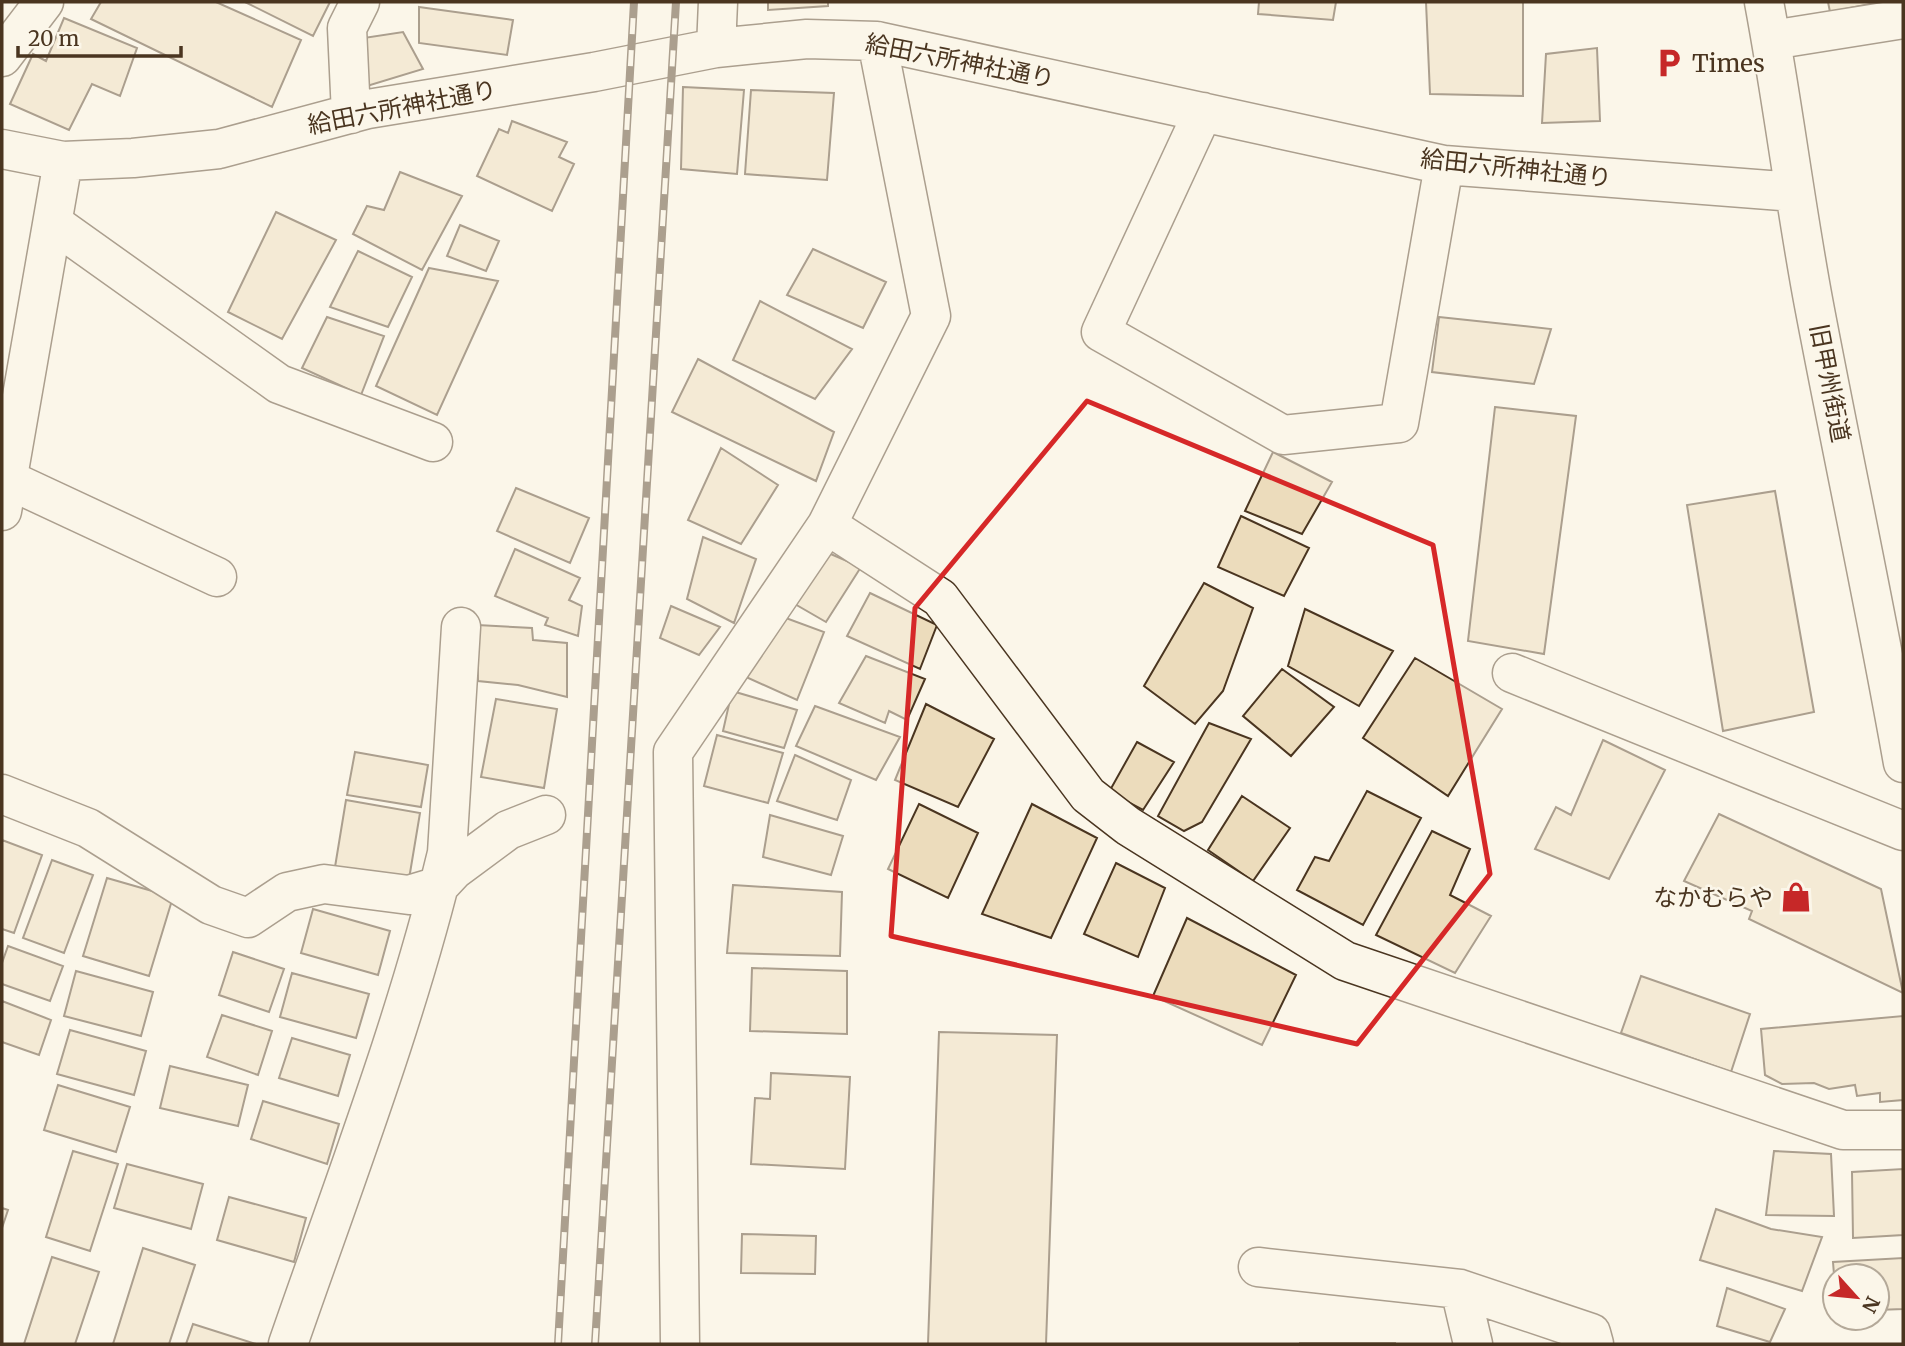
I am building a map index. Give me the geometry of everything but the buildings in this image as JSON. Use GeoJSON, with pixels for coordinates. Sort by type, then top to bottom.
{"type":"FeatureCollection","features":[{"type":"Feature","properties":{"kind":"street"},"geometry":{"type":"LineString","coordinates":[[2,57],[44,2]]}},
{"type":"Feature","properties":{"kind":"street"},"geometry":{"type":"LineString","coordinates":[[351,114],[347,28],[360,2]]}},
{"type":"Feature","properties":{"kind":"street"},"geometry":{"type":"LineString","coordinates":[[716,48],[718,2]]}},
{"type":"Feature","properties":{"kind":"street","name":"旧甲州街道"},"geometry":{"type":"LineString","coordinates":[[1764,2],[1814,303],[1892,633],[1903,763]]}},
{"type":"Feature","properties":{"kind":"street"},"geometry":{"type":"LineString","coordinates":[[1772,40],[1903,19]]}},
{"type":"Feature","properties":{"kind":"street","name":"給田六所神社通り"},"geometry":{"type":"LineString","coordinates":[[2,149],[63,161],[133,158],[219,149],[351,114],[716,48],[807,40],[877,41],[1444,165],[1795,192]]}},
{"type":"Feature","properties":{"kind":"street"},"geometry":{"type":"LineString","coordinates":[[680,1344],[673,752],[827,526],[931,316],[877,41]]}},
{"type":"Feature","properties":{"kind":"street"},"geometry":{"type":"LineString","coordinates":[[1203,112],[1101,332],[1283,435],[1399,423],[1444,165]]}},
{"type":"Feature","properties":{"kind":"street"},"geometry":{"type":"LineString","coordinates":[[63,161],[5,495],[218,577]]}},
{"type":"Feature","properties":{"kind":"street"},"geometry":{"type":"LineString","coordinates":[[53,223],[279,384],[433,442]]}},
{"type":"Feature","properties":{"kind":"street"},"geometry":{"type":"LineString","coordinates":[[827,526],[940,598],[1088,795],[1128,826],[1345,961],[1843,1130],[1903,1130]]}},
{"type":"Feature","properties":{"kind":"street"},"geometry":{"type":"LineString","coordinates":[[288,1344],[397,1030],[439,886],[446,853],[461,627]]}},
{"type":"Feature","properties":{"kind":"street"},"geometry":{"type":"LineString","coordinates":[[1512,673],[1903,831]]}},
{"type":"Feature","properties":{"kind":"street"},"geometry":{"type":"LineString","coordinates":[[2,794],[88,828],[211,905],[248,918],[287,892],[324,884],[409,895],[439,886],[454,870],[508,830],[546,815]]}},
{"type":"Feature","properties":{"kind":"street"},"geometry":{"type":"LineString","coordinates":[[1258,1267],[1460,1289],[1591,1333],[1594,1344]]}},
{"type":"Feature","properties":{"kind":"street"},"geometry":{"type":"LineString","coordinates":[[1460,1289],[1473,1344]]}},
{"type":"Feature","properties":{"kind":"highlighted area"},"geometry":{"type":"Polygon","coordinates":[[[1087,401],[1433,545],[1490,874],[1357,1044],[891,936],[915,608],[1087,401]]]}},
{"type":"Feature","properties":{"kind":"railway"},"geometry":{"type":"LineString","coordinates":[[558,1344],[634,2]]}},
{"type":"Feature","properties":{"kind":"railway"},"geometry":{"type":"LineString","coordinates":[[595,1344],[676,2]]}},
{"type":"Feature","properties":{"kind":"place","name":"Times"},"geometry":{"type":"Point","coordinates":[1669,63]}},
{"type":"Feature","properties":{"kind":"place","name":"なかむらや"},"geometry":{"type":"Point","coordinates":[1796,897]}}]}
